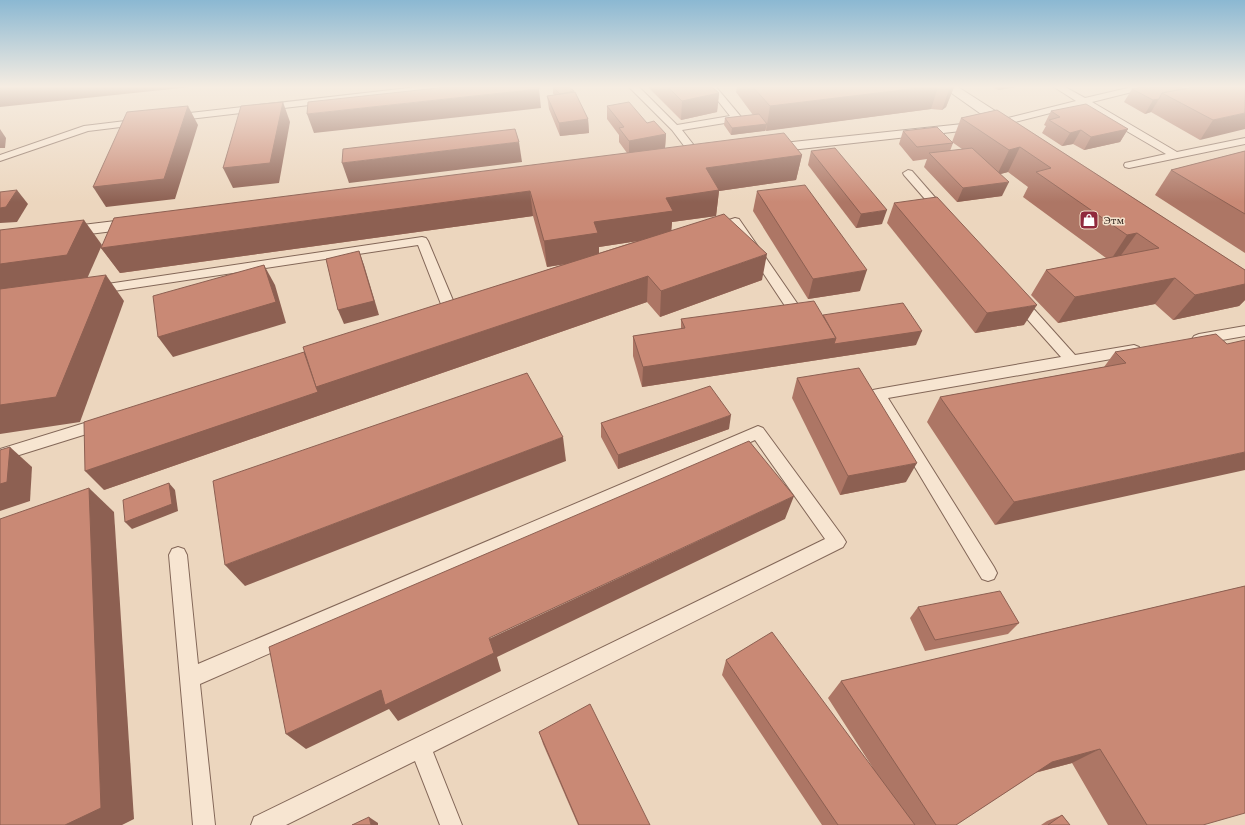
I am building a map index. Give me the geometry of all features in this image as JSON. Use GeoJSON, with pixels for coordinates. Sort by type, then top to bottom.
{"type":"FeatureCollection","features":[{"type":"Feature","properties":{"kind":"street"},"geometry":{"type":"LineString","coordinates":[[753,150],[972,126]]}},
{"type":"Feature","properties":{"kind":"street"},"geometry":{"type":"LineString","coordinates":[[1008,126],[1023,135]]}},
{"type":"Feature","properties":{"kind":"street"},"geometry":{"type":"LineString","coordinates":[[682,158],[714,155]]}},
{"type":"Feature","properties":{"kind":"street"},"geometry":{"type":"LineString","coordinates":[[0,240],[159,221]]}},
{"type":"Feature","properties":{"kind":"lane"},"geometry":{"type":"LineString","coordinates":[[0,158],[87,128],[109,126]]}},
{"type":"Feature","properties":{"kind":"lane"},"geometry":{"type":"LineString","coordinates":[[672,126],[698,157]]}},
{"type":"Feature","properties":{"kind":"lane"},"geometry":{"type":"LineString","coordinates":[[675,128],[690,126]]}},
{"type":"Feature","properties":{"kind":"lane"},"geometry":{"type":"LineString","coordinates":[[1125,126],[1176,155]]}},
{"type":"Feature","properties":{"kind":"lane"},"geometry":{"type":"LineString","coordinates":[[1129,165],[1243,142]]}},
{"type":"Feature","properties":{"kind":"lane"},"geometry":{"type":"LineString","coordinates":[[908,173],[949,220]]}},
{"type":"Feature","properties":{"kind":"lane"},"geometry":{"type":"LineString","coordinates":[[699,233],[735,221],[794,308]]}},
{"type":"Feature","properties":{"kind":"lane"},"geometry":{"type":"LineString","coordinates":[[78,293],[422,241],[453,317]]}},
{"type":"Feature","properties":{"kind":"lane"},"geometry":{"type":"LineString","coordinates":[[1010,290],[1072,361]]}},
{"type":"Feature","properties":{"kind":"lane"},"geometry":{"type":"LineString","coordinates":[[438,321],[468,312]]}},
{"type":"Feature","properties":{"kind":"lane"},"geometry":{"type":"LineString","coordinates":[[1182,342],[1245,331]]}},
{"type":"Feature","properties":{"kind":"lane"},"geometry":{"type":"LineString","coordinates":[[988,572],[878,394],[1150,347]]}},
{"type":"Feature","properties":{"kind":"lane"},"geometry":{"type":"LineString","coordinates":[[0,455],[113,420]]}},
{"type":"Feature","properties":{"kind":"lane"},"geometry":{"type":"LineString","coordinates":[[190,678],[758,432],[837,542],[262,825]]}},
{"type":"Feature","properties":{"kind":"lane"},"geometry":{"type":"LineString","coordinates":[[178,555],[204,825]]}},
{"type":"Feature","properties":{"kind":"lane"},"geometry":{"type":"LineString","coordinates":[[420,747],[451,825]]}},
{"type":"Feature","properties":{"kind":"building"},"geometry":{"type":"Polygon","coordinates":[[[121,126],[182,126],[164,179],[93,187],[121,126]]]}},
{"type":"Feature","properties":{"kind":"building"},"geometry":{"type":"Polygon","coordinates":[[[235,126],[278,126],[270,163],[223,168],[235,126]]]}},
{"type":"Feature","properties":{"kind":"building"},"geometry":{"type":"Polygon","coordinates":[[[623,126],[658,126],[666,134],[629,141],[619,128],[624,127],[623,126]]]}},
{"type":"Feature","properties":{"kind":"building"},"geometry":{"type":"Polygon","coordinates":[[[730,126],[754,126],[732,128],[730,126]]]}},
{"type":"Feature","properties":{"kind":"building"},"geometry":{"type":"Polygon","coordinates":[[[972,126],[1021,126],[1245,270],[1245,284],[1195,295],[1175,278],[1075,297],[1046,270],[1159,248],[1137,233],[1127,235],[1036,172],[1051,168],[1020,147],[1009,150],[972,126]]]}},
{"type":"Feature","properties":{"kind":"building"},"geometry":{"type":"Polygon","coordinates":[[[1058,126],[1122,126],[1128,129],[1091,137],[1081,130],[1070,133],[1058,126]]]}},
{"type":"Feature","properties":{"kind":"building"},"geometry":{"type":"Polygon","coordinates":[[[937,127],[953,143],[917,147],[903,131],[937,127]]]}},
{"type":"Feature","properties":{"kind":"building"},"geometry":{"type":"Polygon","coordinates":[[[515,129],[519,142],[342,163],[343,149],[515,129]]]}},
{"type":"Feature","properties":{"kind":"building"},"geometry":{"type":"Polygon","coordinates":[[[784,133],[802,155],[706,168],[719,190],[666,198],[673,211],[594,222],[598,233],[544,241],[530,191],[101,248],[114,218],[784,133]]]}},
{"type":"Feature","properties":{"kind":"building"},"geometry":{"type":"Polygon","coordinates":[[[835,148],[887,210],[861,214],[811,151],[835,148]]]}},
{"type":"Feature","properties":{"kind":"building"},"geometry":{"type":"Polygon","coordinates":[[[972,148],[1009,182],[963,188],[929,153],[972,148]]]}},
{"type":"Feature","properties":{"kind":"building"},"geometry":{"type":"Polygon","coordinates":[[[1245,151],[1245,214],[1171,170],[1245,151]]]}},
{"type":"Feature","properties":{"kind":"building"},"geometry":{"type":"Polygon","coordinates":[[[805,185],[867,270],[813,279],[757,191],[805,185]]]}},
{"type":"Feature","properties":{"kind":"building"},"geometry":{"type":"Polygon","coordinates":[[[17,190],[6,207],[0,208],[0,192],[17,190]]]}},
{"type":"Feature","properties":{"kind":"building"},"geometry":{"type":"Polygon","coordinates":[[[937,197],[1037,305],[987,313],[894,203],[937,197]]]}},
{"type":"Feature","properties":{"kind":"building"},"geometry":{"type":"Polygon","coordinates":[[[724,214],[767,254],[661,291],[648,276],[316,387],[303,347],[724,214]]]}},
{"type":"Feature","properties":{"kind":"building"},"geometry":{"type":"Polygon","coordinates":[[[84,220],[67,255],[0,264],[0,230],[84,220]]]}},
{"type":"Feature","properties":{"kind":"building"},"geometry":{"type":"Polygon","coordinates":[[[359,251],[374,301],[338,310],[326,259],[359,251]]]}},
{"type":"Feature","properties":{"kind":"building"},"geometry":{"type":"Polygon","coordinates":[[[264,265],[276,302],[158,337],[153,296],[264,265]]]}},
{"type":"Feature","properties":{"kind":"building"},"geometry":{"type":"Polygon","coordinates":[[[106,275],[56,397],[0,405],[0,289],[106,275]]]}},
{"type":"Feature","properties":{"kind":"building"},"geometry":{"type":"Polygon","coordinates":[[[814,301],[836,338],[643,367],[633,336],[685,328],[681,319],[814,301]]]}},
{"type":"Feature","properties":{"kind":"building"},"geometry":{"type":"Polygon","coordinates":[[[903,303],[922,331],[834,344],[836,338],[823,315],[903,303]]]}},
{"type":"Feature","properties":{"kind":"building"},"geometry":{"type":"Polygon","coordinates":[[[1216,334],[1227,344],[1245,340],[1245,452],[1014,502],[940,397],[1126,363],[1115,352],[1216,334]]]}},
{"type":"Feature","properties":{"kind":"building"},"geometry":{"type":"Polygon","coordinates":[[[304,352],[318,392],[85,471],[84,422],[304,352]]]}},
{"type":"Feature","properties":{"kind":"building"},"geometry":{"type":"Polygon","coordinates":[[[859,368],[917,463],[848,476],[797,378],[859,368]]]}},
{"type":"Feature","properties":{"kind":"building"},"geometry":{"type":"Polygon","coordinates":[[[527,373],[563,437],[225,565],[213,481],[527,373]]]}},
{"type":"Feature","properties":{"kind":"building"},"geometry":{"type":"Polygon","coordinates":[[[710,386],[731,415],[618,455],[601,423],[710,386]]]}},
{"type":"Feature","properties":{"kind":"building"},"geometry":{"type":"Polygon","coordinates":[[[749,441],[794,496],[489,638],[494,653],[385,705],[381,690],[286,734],[269,647],[749,441]]]}},
{"type":"Feature","properties":{"kind":"building"},"geometry":{"type":"Polygon","coordinates":[[[10,447],[7,482],[0,484],[0,450],[10,447]]]}},
{"type":"Feature","properties":{"kind":"building"},"geometry":{"type":"Polygon","coordinates":[[[169,483],[172,504],[125,522],[123,500],[169,483]]]}},
{"type":"Feature","properties":{"kind":"building"},"geometry":{"type":"Polygon","coordinates":[[[89,488],[101,808],[65,825],[0,825],[0,519],[89,488]]]}},
{"type":"Feature","properties":{"kind":"building"},"geometry":{"type":"Polygon","coordinates":[[[1245,586],[1245,813],[1203,825],[1147,825],[1100,749],[1052,762],[956,825],[936,825],[841,681],[1245,586]]]}},
{"type":"Feature","properties":{"kind":"building"},"geometry":{"type":"Polygon","coordinates":[[[1000,591],[1019,623],[935,640],[918,607],[1000,591]]]}},
{"type":"Feature","properties":{"kind":"building"},"geometry":{"type":"Polygon","coordinates":[[[772,632],[915,825],[838,825],[726,660],[772,632]]]}},
{"type":"Feature","properties":{"kind":"building"},"geometry":{"type":"Polygon","coordinates":[[[590,704],[650,825],[579,825],[539,732],[590,704]]]}},
{"type":"Feature","properties":{"kind":"building"},"geometry":{"type":"Polygon","coordinates":[[[1062,815],[1070,825],[1048,825],[1062,815]]]}},
{"type":"Feature","properties":{"kind":"building"},"geometry":{"type":"Polygon","coordinates":[[[369,817],[371,825],[352,825],[369,817]]]}},
{"type":"Feature","properties":{"kind":"place","name":"Этм"},"geometry":{"type":"Point","coordinates":[1089,220]}}]}
